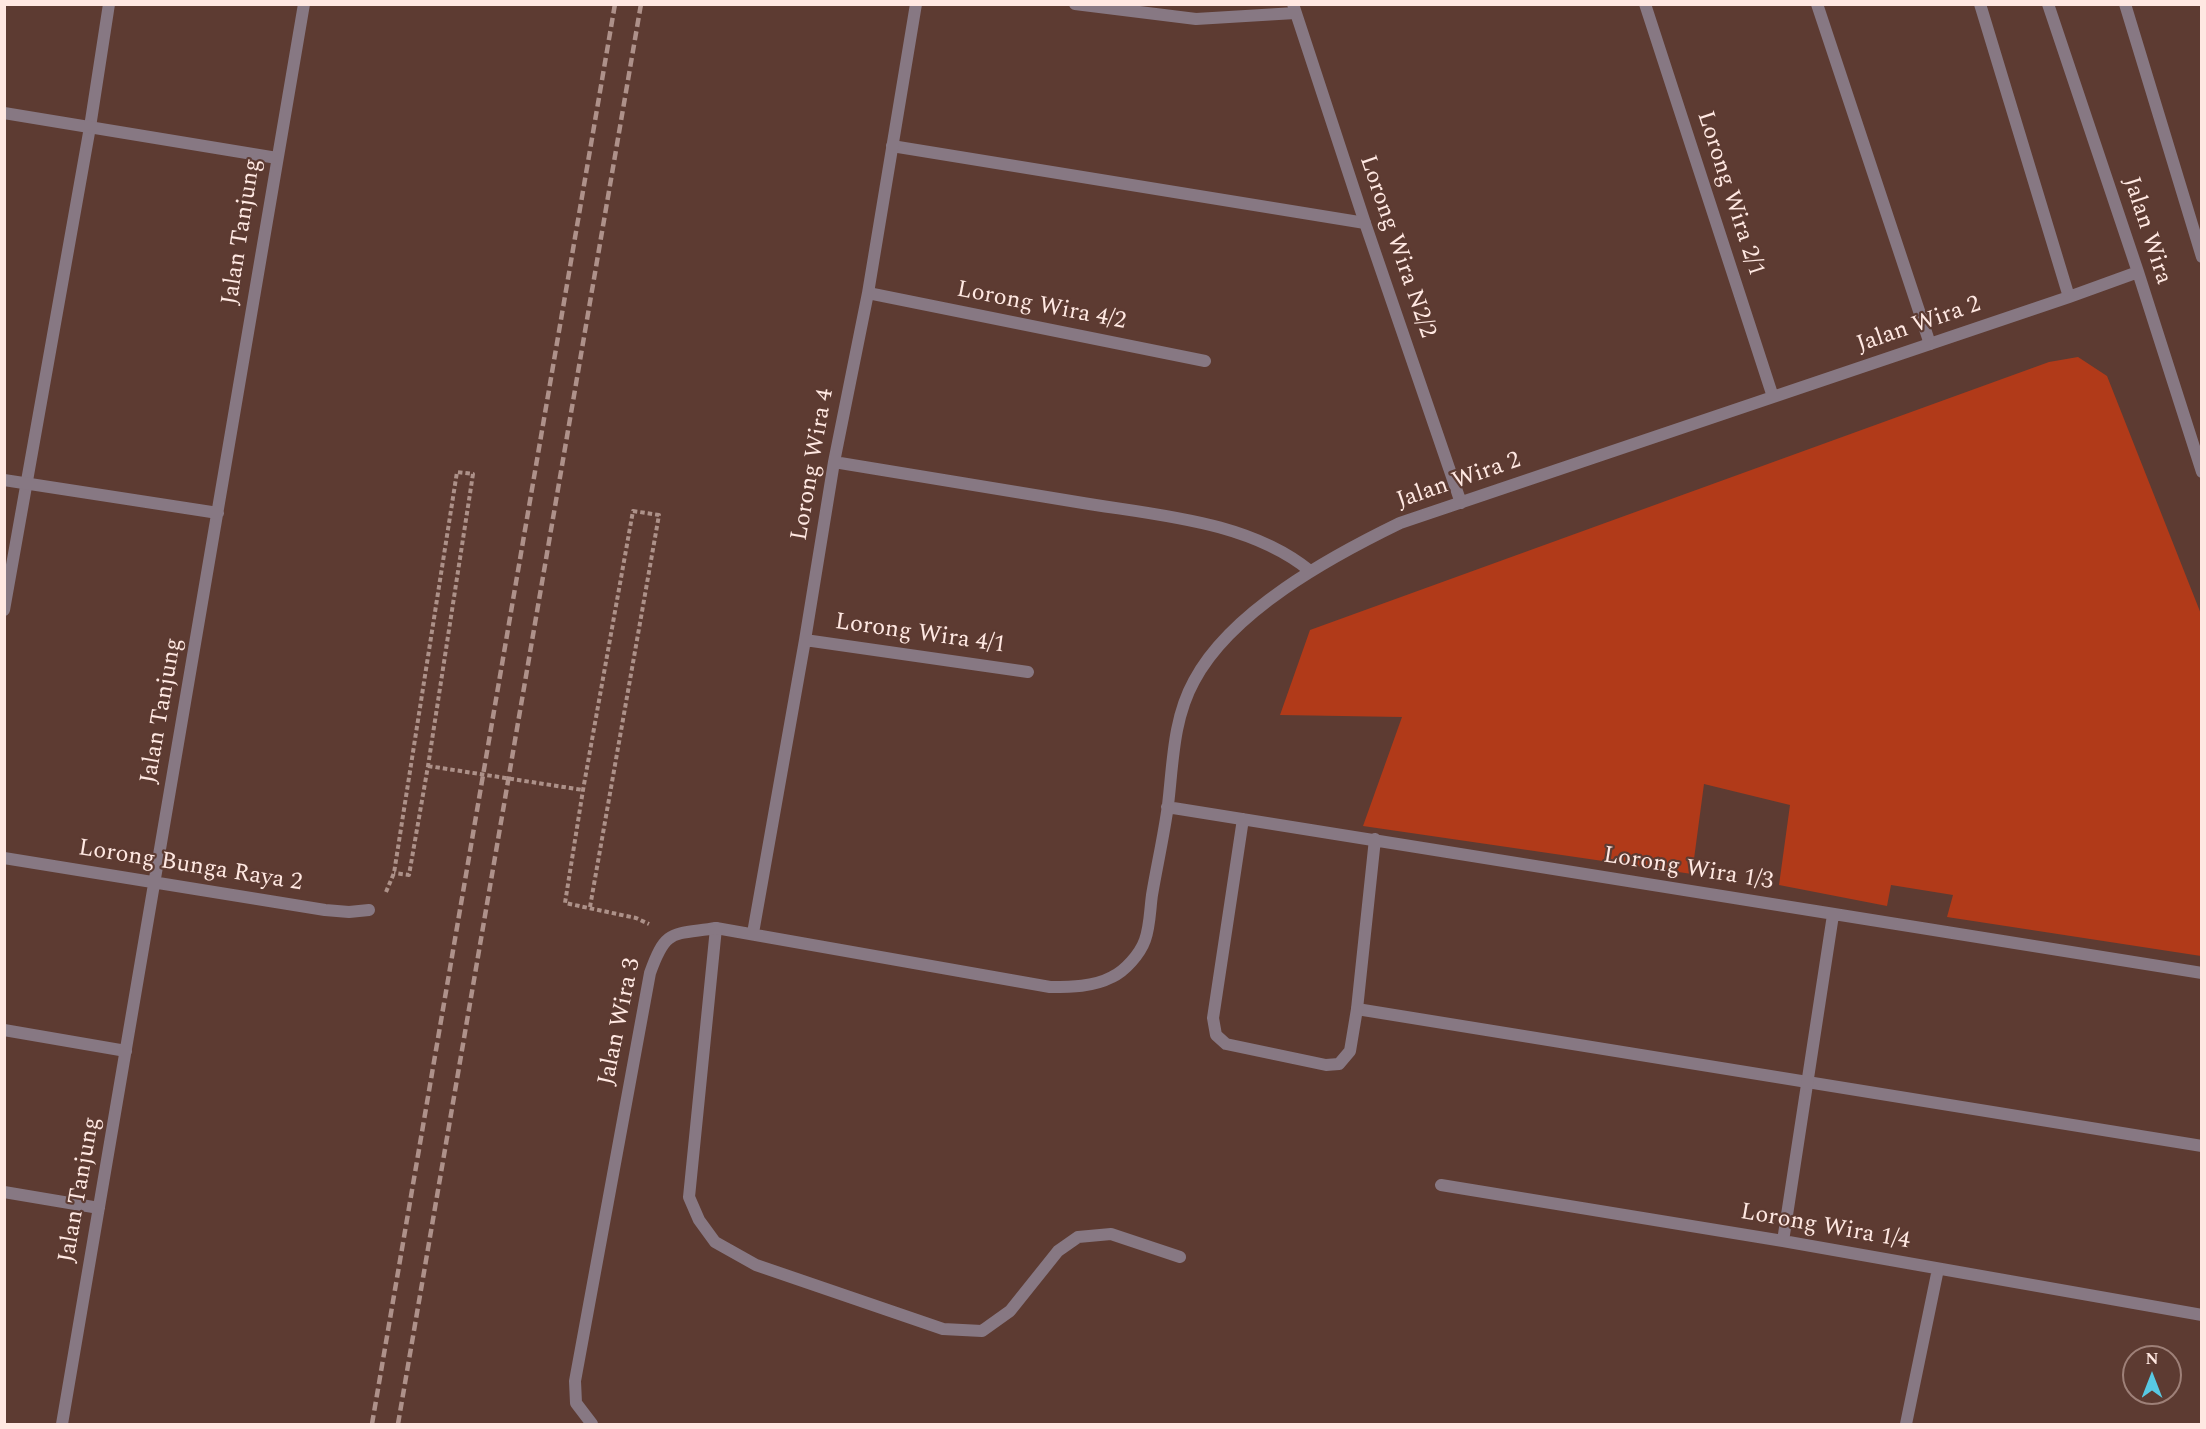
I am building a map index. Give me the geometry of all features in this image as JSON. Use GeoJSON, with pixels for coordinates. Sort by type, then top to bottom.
{"type":"FeatureCollection","features":[{"type":"Feature","properties":{"kind":"street"},"geometry":{"type":"LineString","coordinates":[[4,610],[90,127],[109,4]]}},
{"type":"Feature","properties":{"kind":"street","name":"Jalan Tanjung"},"geometry":{"type":"LineString","coordinates":[[62,1425],[304,4]]}},
{"type":"Feature","properties":{"kind":"street","name":"Lorong Wira 4"},"geometry":{"type":"LineString","coordinates":[[753,933],[834,462],[868,293],[916,4]]}},
{"type":"Feature","properties":{"kind":"street"},"geometry":{"type":"LineString","coordinates":[[1075,4],[1196,19],[1294,9]]}},
{"type":"Feature","properties":{"kind":"street","name":"Lorong Wira 2/1"},"geometry":{"type":"LineString","coordinates":[[1645,4],[1773,397]]}},
{"type":"Feature","properties":{"kind":"street"},"geometry":{"type":"LineString","coordinates":[[1817,4],[1930,344]]}},
{"type":"Feature","properties":{"kind":"street"},"geometry":{"type":"LineString","coordinates":[[1980,4],[2069,297]]}},
{"type":"Feature","properties":{"kind":"street","name":"Jalan Wira"},"geometry":{"type":"LineString","coordinates":[[2048,4],[2202,472]]}},
{"type":"Feature","properties":{"kind":"street"},"geometry":{"type":"LineString","coordinates":[[2125,4],[2202,257]]}},
{"type":"Feature","properties":{"kind":"street","name":"Lorong Wira N2/2"},"geometry":{"type":"LineString","coordinates":[[1294,9],[1461,503]]}},
{"type":"Feature","properties":{"kind":"street"},"geometry":{"type":"LineString","coordinates":[[4,113],[277,158]]}},
{"type":"Feature","properties":{"kind":"street"},"geometry":{"type":"LineString","coordinates":[[892,146],[1365,223]]}},
{"type":"Feature","properties":{"kind":"street","name":"Jalan Wira 2"},"geometry":{"type":"LineString","coordinates":[[1050,987],[1084,986],[1113,977],[1132,961],[1144,940],[1167,807],[1176,731],[1182,707],[1193,681],[1211,652],[1260,607],[1310,571],[1351,547],[1400,523],[2138,272]]}},
{"type":"Feature","properties":{"kind":"street","name":"Lorong Wira 4/2"},"geometry":{"type":"LineString","coordinates":[[868,293],[1205,361]]}},
{"type":"Feature","properties":{"kind":"street"},"geometry":{"type":"LineString","coordinates":[[834,462],[1158,515],[1234,530],[1294,557],[1310,571]]}},
{"type":"Feature","properties":{"kind":"street"},"geometry":{"type":"LineString","coordinates":[[4,480],[218,513]]}},
{"type":"Feature","properties":{"kind":"street","name":"Lorong Wira 4/1"},"geometry":{"type":"LineString","coordinates":[[805,640],[1028,672]]}},
{"type":"Feature","properties":{"kind":"street","name":"Lorong Wira 1/3"},"geometry":{"type":"LineString","coordinates":[[1167,807],[2202,973]]}},
{"type":"Feature","properties":{"kind":"street"},"geometry":{"type":"LineString","coordinates":[[1243,819],[1213,1018],[1216,1035],[1226,1044],[1326,1065],[1339,1064],[1350,1052],[1357,1009],[1375,839]]}},
{"type":"Feature","properties":{"kind":"street","name":"Lorong Bunga Raya 2"},"geometry":{"type":"LineString","coordinates":[[4,858],[325,910],[349,912],[369,910]]}},
{"type":"Feature","properties":{"kind":"street"},"geometry":{"type":"LineString","coordinates":[[1783,1241],[1833,915]]}},
{"type":"Feature","properties":{"kind":"street"},"geometry":{"type":"LineString","coordinates":[[716,928],[689,1197],[699,1220],[715,1242],[756,1265],[943,1329],[982,1331],[1010,1311],[1058,1251],[1078,1237],[1111,1234],[1180,1257]]}},
{"type":"Feature","properties":{"kind":"street","name":"Jalan Wira 3"},"geometry":{"type":"LineString","coordinates":[[592,1425],[576,1403],[575,1381],[650,973],[658,949],[670,935],[716,928],[753,933],[1050,987]]}},
{"type":"Feature","properties":{"kind":"street"},"geometry":{"type":"LineString","coordinates":[[1357,1009],[2202,1146]]}},
{"type":"Feature","properties":{"kind":"street"},"geometry":{"type":"LineString","coordinates":[[4,1030],[126,1051]]}},
{"type":"Feature","properties":{"kind":"street","name":"Lorong Wira 1/4"},"geometry":{"type":"LineString","coordinates":[[1441,1185],[1783,1241],[2202,1315]]}},
{"type":"Feature","properties":{"kind":"street"},"geometry":{"type":"LineString","coordinates":[[4,1192],[99,1209]]}},
{"type":"Feature","properties":{"kind":"street"},"geometry":{"type":"LineString","coordinates":[[1906,1425],[1938,1269]]}},
{"type":"Feature","properties":{"kind":"path"},"geometry":{"type":"LineString","coordinates":[[457,472],[473,474],[428,766],[409,874],[394,873],[457,472]]}},
{"type":"Feature","properties":{"kind":"path"},"geometry":{"type":"LineString","coordinates":[[590,907],[659,515],[633,511],[565,903],[636,918]]}},
{"type":"Feature","properties":{"kind":"path"},"geometry":{"type":"LineString","coordinates":[[428,766],[583,790]]}},
{"type":"Feature","properties":{"kind":"shaded area"},"geometry":{"type":"Polygon","coordinates":[[[2078,357],[2107,376],[2201,614],[2201,956],[1947,917],[1953,895],[1891,885],[1887,906],[1779,885],[1790,805],[1704,784],[1692,874],[1363,826],[1402,717],[1280,715],[1310,630],[2049,362],[2078,357]]]}},
{"type":"Feature","properties":{"kind":"railway"},"geometry":{"type":"LineString","coordinates":[[372,1424],[615,4]]}},
{"type":"Feature","properties":{"kind":"railway"},"geometry":{"type":"LineString","coordinates":[[398,1424],[641,4]]}}]}
